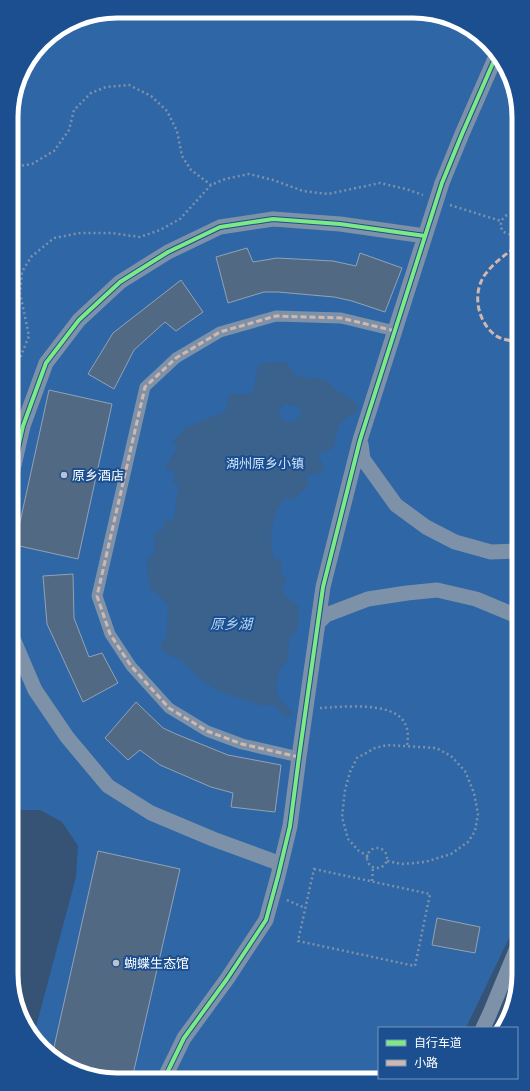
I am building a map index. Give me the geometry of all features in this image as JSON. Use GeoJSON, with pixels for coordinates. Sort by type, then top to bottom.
{"type":"FeatureCollection","features":[{"type":"Feature","properties":{"kind":"street"},"geometry":{"type":"LineString","coordinates":[[167,1073],[184,1038],[227,979],[266,920],[290,826],[298,757],[323,587],[360,440],[436,201],[462,134],[494,61]]}},
{"type":"Feature","properties":{"kind":"street"},"geometry":{"type":"LineString","coordinates":[[18,445],[23,426],[46,363],[79,320],[120,282],[168,252],[220,227],[273,219],[340,224],[425,236]]}},
{"type":"Feature","properties":{"kind":"street"},"geometry":{"type":"LineString","coordinates":[[298,757],[242,744],[207,731],[169,708],[131,666],[110,634],[97,596],[145,387],[176,358],[220,332],[276,316],[341,318],[395,331]]}},
{"type":"Feature","properties":{"kind":"street"},"geometry":{"type":"LineString","coordinates":[[360,440],[363,459],[396,504],[426,527],[455,542],[491,552],[512,551]]}},
{"type":"Feature","properties":{"kind":"street"},"geometry":{"type":"LineString","coordinates":[[318,623],[326,615],[368,600],[407,593],[437,590],[476,599],[512,614]]}},
{"type":"Feature","properties":{"kind":"street"},"geometry":{"type":"LineString","coordinates":[[18,650],[35,690],[67,737],[108,786],[151,812],[213,839],[281,864]]}},
{"type":"Feature","properties":{"kind":"street"},"geometry":{"type":"LineString","coordinates":[[483,1027],[512,960]]}},
{"type":"Feature","properties":{"kind":"path"},"geometry":{"type":"LineString","coordinates":[[18,165],[32,164],[54,151],[69,130],[74,110],[90,93],[106,87],[129,85],[151,96],[167,112],[176,131],[182,156],[191,170],[211,185]]}},
{"type":"Feature","properties":{"kind":"path"},"geometry":{"type":"LineString","coordinates":[[18,363],[29,336],[20,293],[22,272],[31,257],[54,238],[80,233],[110,233],[140,238],[160,230],[180,219],[211,185],[225,179],[249,174],[273,180],[302,191],[328,194],[380,184],[406,189],[436,201],[501,221]]}},
{"type":"Feature","properties":{"kind":"path"},"geometry":{"type":"LineString","coordinates":[[512,215],[505,216],[501,221],[501,228],[505,233],[512,234]]}},
{"type":"Feature","properties":{"kind":"path"},"geometry":{"type":"LineString","coordinates":[[306,707],[377,707],[394,713],[404,721],[408,733],[407,746]]}},
{"type":"Feature","properties":{"kind":"path"},"geometry":{"type":"LineString","coordinates":[[368,856],[359,851],[348,839],[342,817],[345,790],[350,772],[357,758],[375,748],[387,745],[436,748],[451,756],[465,771],[474,793],[478,814],[475,831],[468,842],[451,854],[425,862],[402,864],[387,861]]}},
{"type":"Feature","properties":{"kind":"path"},"geometry":{"type":"LineString","coordinates":[[379,848],[386,854],[387,861],[380,868],[373,867],[368,862],[368,856],[371,850],[379,848]]}},
{"type":"Feature","properties":{"kind":"path"},"geometry":{"type":"LineString","coordinates":[[372,881],[373,867]]}},
{"type":"Feature","properties":{"kind":"path"},"geometry":{"type":"LineString","coordinates":[[314,868],[372,881],[430,894],[415,966],[298,941],[314,868]]}},
{"type":"Feature","properties":{"kind":"green space","name":"湖州原乡小镇"},"geometry":{"type":"Polygon","coordinates":[[[110,18],[420,18],[445,23],[457,28],[478,43],[487,52],[502,73],[510,98],[512,117],[512,930],[466,1027],[378,1027],[378,1073],[117,1073],[91,1070],[67,1060],[57,1053],[35,1029],[76,877],[78,846],[62,822],[40,810],[18,810],[18,110],[21,91],[31,67],[47,47],[67,31],[85,23],[110,18]]]}},
{"type":"Feature","properties":{"kind":"water","name":"原乡湖"},"geometry":{"type":"Polygon","coordinates":[[[285,362],[296,376],[326,380],[333,388],[358,404],[356,414],[349,416],[341,422],[337,431],[334,448],[318,455],[325,470],[305,477],[310,484],[291,501],[286,497],[277,512],[272,526],[271,534],[274,559],[281,559],[281,571],[287,584],[281,586],[286,596],[299,607],[299,619],[296,631],[289,640],[288,659],[279,671],[276,687],[278,697],[293,714],[285,716],[273,704],[263,706],[219,691],[201,680],[183,661],[168,655],[160,646],[167,635],[168,605],[159,595],[150,589],[146,558],[154,555],[155,532],[163,530],[165,519],[173,521],[179,485],[173,483],[175,472],[165,468],[178,447],[172,443],[185,428],[226,411],[229,394],[252,394],[259,364],[285,362]],[[285,404],[279,411],[283,421],[294,422],[302,415],[297,406],[285,404]]]}},
{"type":"Feature","properties":{"kind":"building"},"geometry":{"type":"Polygon","coordinates":[[[247,248],[253,262],[277,258],[333,261],[356,266],[360,253],[402,268],[385,312],[352,301],[334,297],[278,292],[264,292],[228,303],[216,257],[247,248]]]}},
{"type":"Feature","properties":{"kind":"building"},"geometry":{"type":"Polygon","coordinates":[[[181,280],[203,312],[176,331],[165,322],[134,350],[114,389],[88,374],[113,333],[181,280]]]}},
{"type":"Feature","properties":{"kind":"building","name":"原乡酒店"},"geometry":{"type":"Polygon","coordinates":[[[49,390],[112,404],[78,559],[18,546],[18,531],[49,390]]]}},
{"type":"Feature","properties":{"kind":"building"},"geometry":{"type":"Polygon","coordinates":[[[73,574],[74,618],[89,657],[102,653],[118,683],[83,702],[47,624],[43,576],[73,574]]]}},
{"type":"Feature","properties":{"kind":"building"},"geometry":{"type":"Polygon","coordinates":[[[136,702],[163,728],[176,734],[228,755],[281,765],[275,812],[231,807],[233,793],[211,787],[160,765],[140,750],[128,760],[105,738],[136,702]]]}},
{"type":"Feature","properties":{"kind":"building","name":"蝴蝶生态馆"},"geometry":{"type":"Polygon","coordinates":[[[98,851],[180,869],[133,1073],[91,1070],[67,1060],[53,1049],[98,851]]]}},
{"type":"Feature","properties":{"kind":"building"},"geometry":{"type":"Polygon","coordinates":[[[437,918],[480,927],[475,953],[432,945],[437,918]]]}},
{"type":"Feature","properties":{"kind":"marked path"},"geometry":{"type":"LineString","coordinates":[[512,250],[496,263],[484,276],[478,291],[478,300],[481,316],[489,330],[500,338],[512,340]]}},
{"type":"Feature","properties":{"kind":"marked path"},"geometry":{"type":"LineString","coordinates":[[299,757],[242,744],[207,731],[169,708],[131,666],[110,634],[97,596],[145,387],[176,358],[220,332],[276,316],[341,318],[395,331]]}},
{"type":"Feature","properties":{"kind":"cycle path"},"geometry":{"type":"LineString","coordinates":[[167,1073],[184,1038],[227,979],[266,920],[290,826],[323,587],[360,440],[442,183],[494,61]]}},
{"type":"Feature","properties":{"kind":"cycle path"},"geometry":{"type":"LineString","coordinates":[[18,448],[23,426],[46,363],[79,320],[120,282],[168,252],[220,227],[273,219],[340,224],[425,236]]}},
{"type":"Feature","properties":{"kind":"place","name":"原乡酒店"},"geometry":{"type":"Point","coordinates":[64,475]}},
{"type":"Feature","properties":{"kind":"place","name":"蝴蝶生态馆"},"geometry":{"type":"Point","coordinates":[116,963]}}]}
